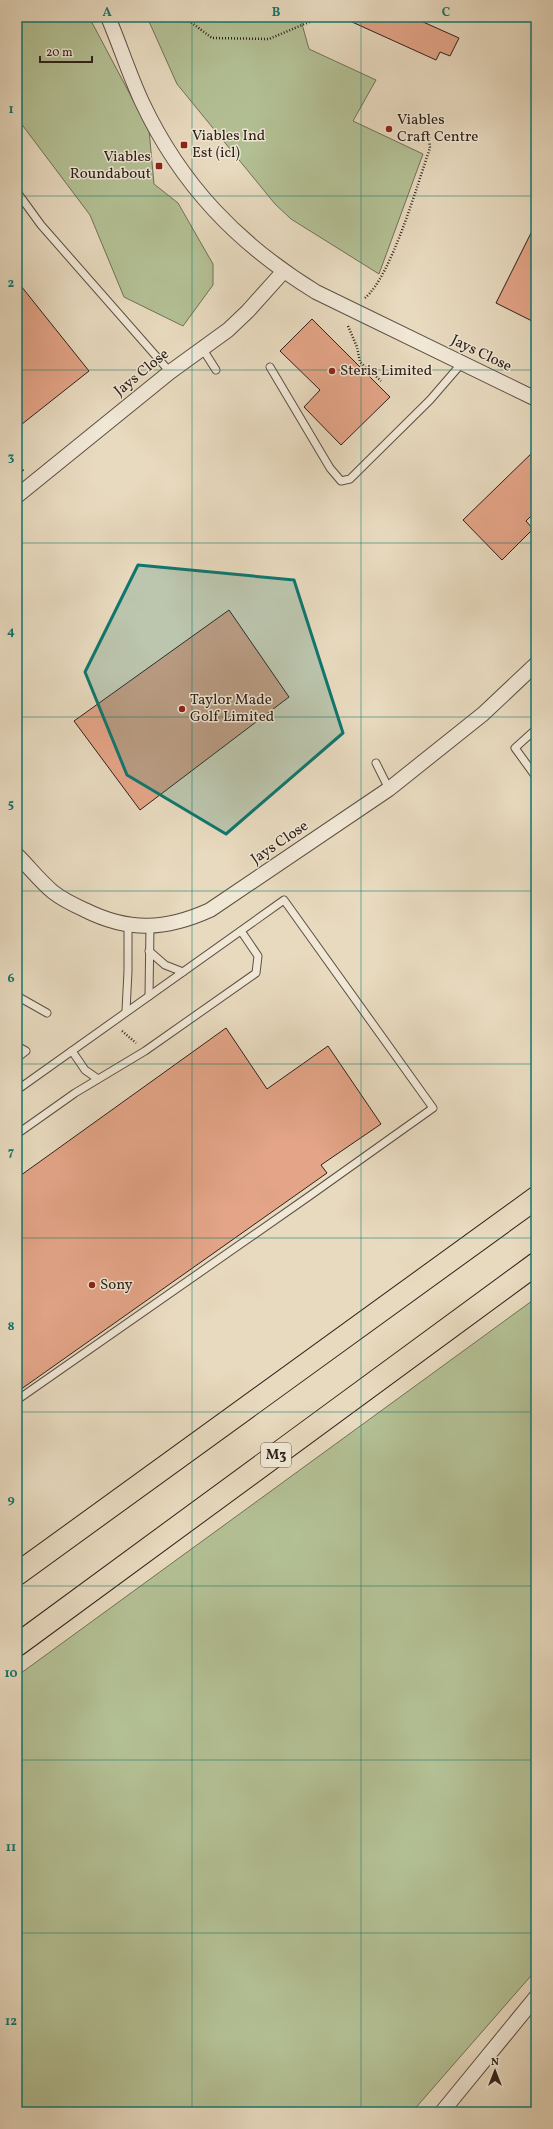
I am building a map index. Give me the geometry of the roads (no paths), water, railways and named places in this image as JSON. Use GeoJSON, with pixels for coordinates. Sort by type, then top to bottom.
{"type":"FeatureCollection","features":[{"type":"Feature","properties":{"kind":"highway"},"geometry":{"type":"LineString","coordinates":[[17,1574],[536,1198]]}},
{"type":"Feature","properties":{"kind":"highway","name":"M3"},"geometry":{"type":"LineString","coordinates":[[17,1645],[536,1264]]}},
{"type":"Feature","properties":{"kind":"street","name":"Jays Close"},"geometry":{"type":"LineString","coordinates":[[108,17],[142,101],[181,171],[218,215],[283,272],[323,295],[536,399]]}},
{"type":"Feature","properties":{"kind":"street","name":"Jays Close"},"geometry":{"type":"LineString","coordinates":[[17,496],[170,372],[238,320],[283,272]]}},
{"type":"Feature","properties":{"kind":"street","name":"Jays Close"},"geometry":{"type":"LineString","coordinates":[[17,855],[54,892],[100,918],[128,925],[150,926],[187,921],[210,910],[389,790],[483,714],[536,664]]}},
{"type":"Feature","properties":{"kind":"street"},"geometry":{"type":"LineString","coordinates":[[442,2112],[536,1997]]}},
{"type":"Feature","properties":{"kind":"lane"},"geometry":{"type":"LineString","coordinates":[[17,192],[42,225],[170,372]]}},
{"type":"Feature","properties":{"kind":"lane"},"geometry":{"type":"LineString","coordinates":[[202,348],[216,370]]}},
{"type":"Feature","properties":{"kind":"lane"},"geometry":{"type":"LineString","coordinates":[[270,367],[330,468],[341,481],[350,479],[430,400],[462,363]]}},
{"type":"Feature","properties":{"kind":"lane"},"geometry":{"type":"LineString","coordinates":[[536,729],[515,748],[536,777]]}},
{"type":"Feature","properties":{"kind":"lane"},"geometry":{"type":"LineString","coordinates":[[376,763],[389,790]]}},
{"type":"Feature","properties":{"kind":"lane"},"geometry":{"type":"LineString","coordinates":[[17,1090],[284,900],[433,1108],[302,1202],[17,1400]]}},
{"type":"Feature","properties":{"kind":"lane"},"geometry":{"type":"LineString","coordinates":[[126,1011],[128,925]]}},
{"type":"Feature","properties":{"kind":"lane"},"geometry":{"type":"LineString","coordinates":[[149,996],[150,926]]}},
{"type":"Feature","properties":{"kind":"lane"},"geometry":{"type":"LineString","coordinates":[[17,1134],[74,1093],[145,1051],[256,973],[258,956],[241,931]]}},
{"type":"Feature","properties":{"kind":"lane"},"geometry":{"type":"LineString","coordinates":[[149,951],[165,965],[183,972]]}},
{"type":"Feature","properties":{"kind":"lane"},"geometry":{"type":"LineString","coordinates":[[17,996],[47,1013]]}},
{"type":"Feature","properties":{"kind":"lane"},"geometry":{"type":"LineString","coordinates":[[17,1046],[26,1051],[17,1058]]}},
{"type":"Feature","properties":{"kind":"lane"},"geometry":{"type":"LineString","coordinates":[[72,1051],[85,1070],[98,1079]]}},
{"type":"Feature","properties":{"kind":"place","name":"Viables Craft Centre"},"geometry":{"type":"Point","coordinates":[389,129]}},
{"type":"Feature","properties":{"kind":"place","name":"Viables Ind Est (icl)"},"geometry":{"type":"Point","coordinates":[184,145]}},
{"type":"Feature","properties":{"kind":"place","name":"Viables Roundabout"},"geometry":{"type":"Point","coordinates":[159,166]}},
{"type":"Feature","properties":{"kind":"place","name":"Steris Limited"},"geometry":{"type":"Point","coordinates":[332,371]}},
{"type":"Feature","properties":{"kind":"place","name":"Taylor Made Golf Limited"},"geometry":{"type":"Point","coordinates":[182,709]}},
{"type":"Feature","properties":{"kind":"place","name":"Sony"},"geometry":{"type":"Point","coordinates":[92,1285]}}]}
